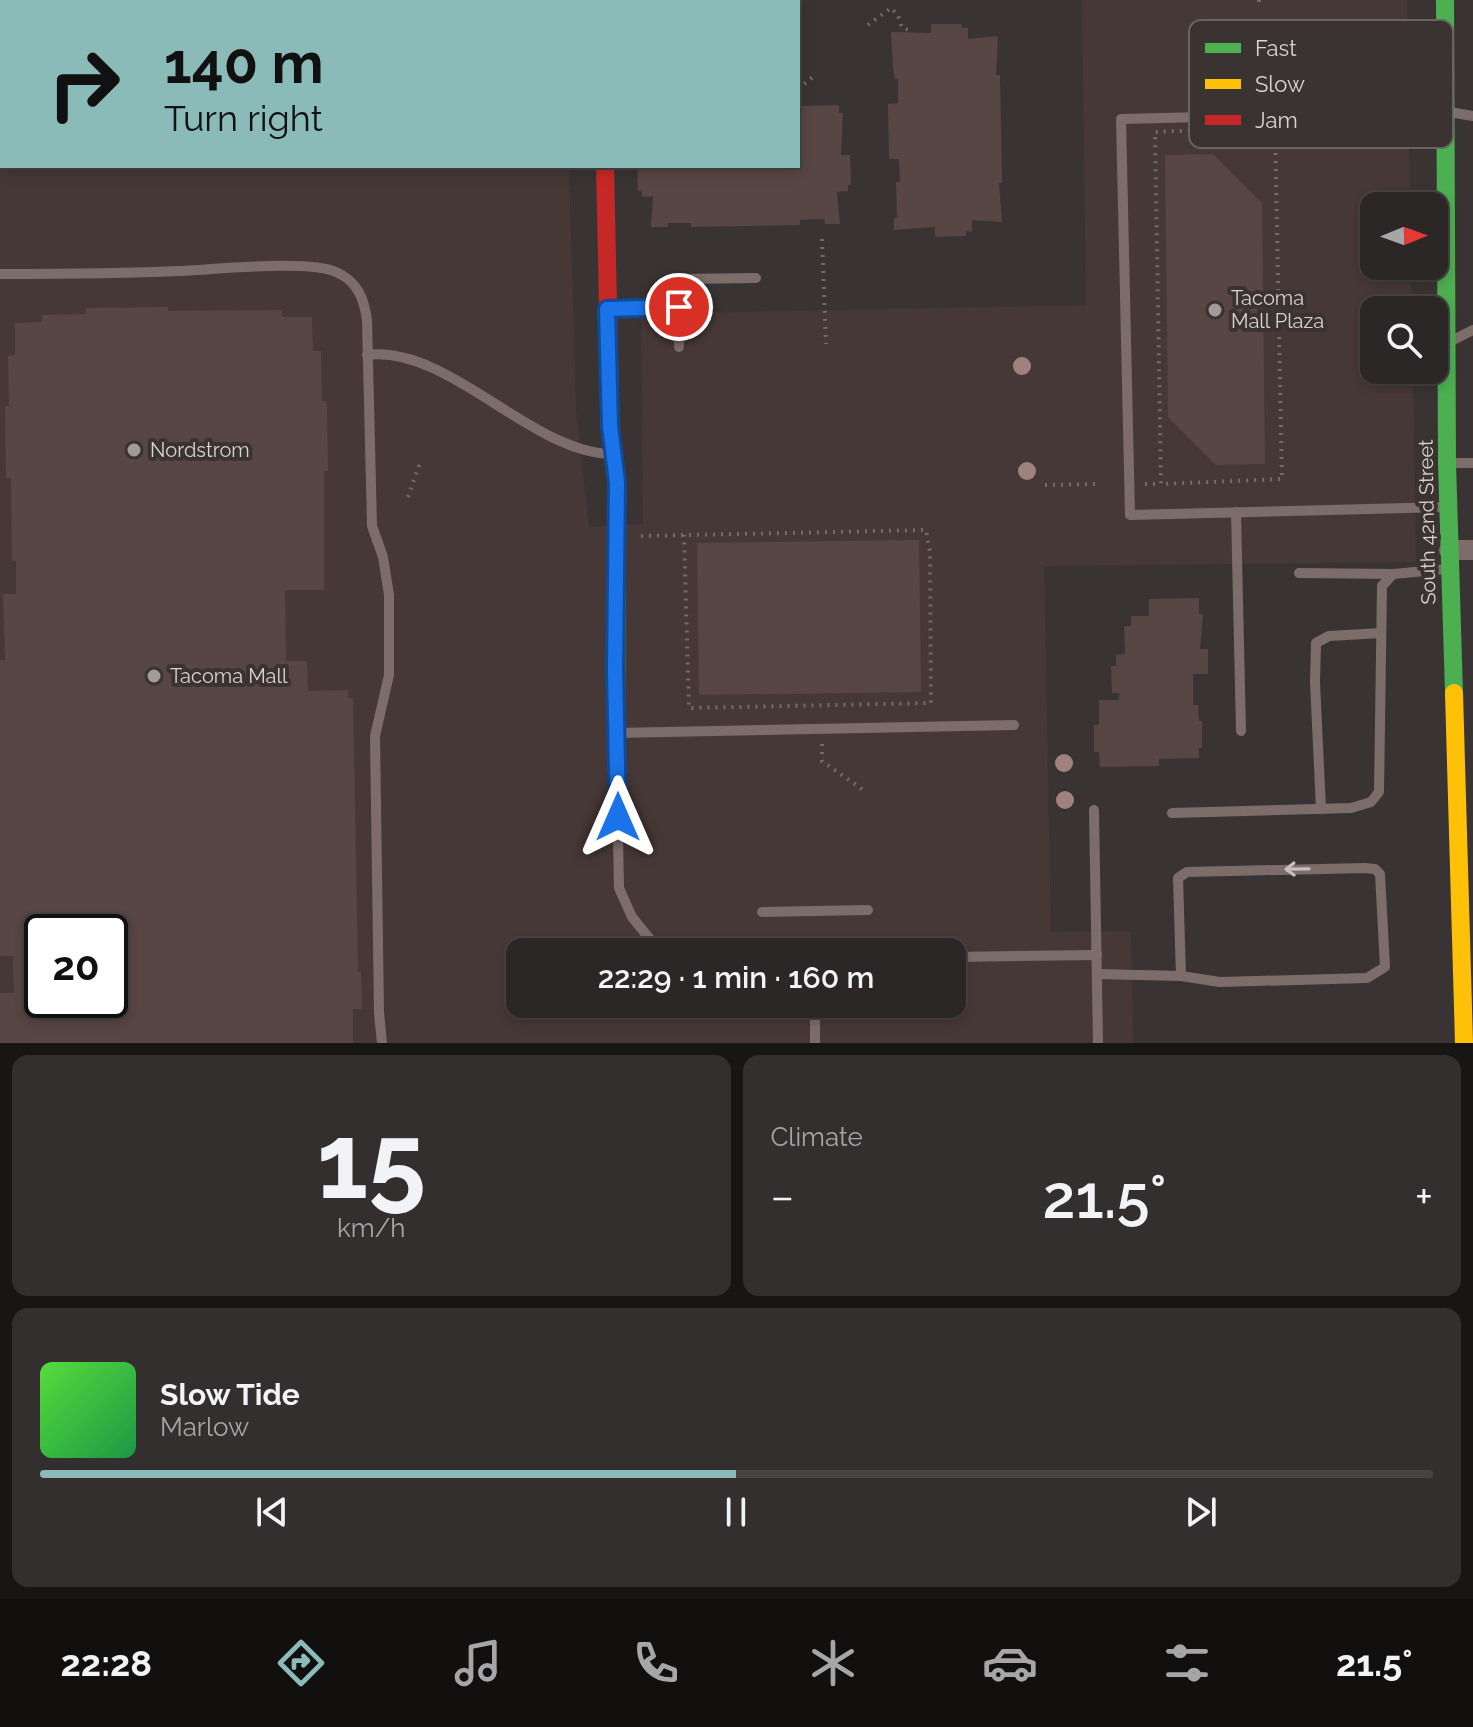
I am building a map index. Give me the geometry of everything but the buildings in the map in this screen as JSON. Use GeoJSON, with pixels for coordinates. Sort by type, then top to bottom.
{"type":"FeatureCollection","features":[{"type":"Feature","properties":{"kind":"street","name":"South 42nd Street"},"geometry":{"type":"LineString","coordinates":[[1445,0],[1445,20]]}},
{"type":"Feature","properties":{"kind":"street","name":"South 42nd Street"},"geometry":{"type":"LineString","coordinates":[[1444,148],[1446,296]]}},
{"type":"Feature","properties":{"kind":"street"},"geometry":{"type":"LineString","coordinates":[[605,168],[612,454],[617,483],[616,733]]}},
{"type":"Feature","properties":{"kind":"street","name":"South 42nd Street"},"geometry":{"type":"LineString","coordinates":[[1446,384],[1464,1043]]}},
{"type":"Feature","properties":{"kind":"street"},"geometry":{"type":"LineString","coordinates":[[1449,559],[1473,550]]}},
{"type":"Feature","properties":{"kind":"lane"},"geometry":{"type":"LineString","coordinates":[[1453,113],[1473,116]]}},
{"type":"Feature","properties":{"kind":"lane"},"geometry":{"type":"LineString","coordinates":[[1189,117],[1121,119],[1130,515],[1448,507]]}},
{"type":"Feature","properties":{"kind":"lane"},"geometry":{"type":"LineString","coordinates":[[0,274],[326,268],[359,289],[367,320],[372,526],[383,557],[389,595],[389,675],[375,736],[382,1043]]}},
{"type":"Feature","properties":{"kind":"lane"},"geometry":{"type":"LineString","coordinates":[[679,347],[678,279],[756,278]]}},
{"type":"Feature","properties":{"kind":"lane"},"geometry":{"type":"LineString","coordinates":[[607,309],[679,307]]}},
{"type":"Feature","properties":{"kind":"lane"},"geometry":{"type":"LineString","coordinates":[[1448,343],[1473,330]]}},
{"type":"Feature","properties":{"kind":"lane"},"geometry":{"type":"LineString","coordinates":[[367,355],[383,353],[434,369],[569,445],[594,454],[612,454]]}},
{"type":"Feature","properties":{"kind":"lane"},"geometry":{"type":"LineString","coordinates":[[1447,463],[1473,463]]}},
{"type":"Feature","properties":{"kind":"lane"},"geometry":{"type":"LineString","coordinates":[[1236,512],[1241,731]]}},
{"type":"Feature","properties":{"kind":"lane"},"geometry":{"type":"LineString","coordinates":[[1299,573],[1393,574],[1449,559]]}},
{"type":"Feature","properties":{"kind":"lane"},"geometry":{"type":"LineString","coordinates":[[1172,813],[1351,808],[1371,802],[1379,792],[1382,586],[1393,574]]}},
{"type":"Feature","properties":{"kind":"lane"},"geometry":{"type":"LineString","coordinates":[[1321,809],[1316,643],[1329,636],[1381,633]]}},
{"type":"Feature","properties":{"kind":"lane"},"geometry":{"type":"LineString","coordinates":[[648,938],[639,927],[619,888],[616,733],[1014,725]]}},
{"type":"Feature","properties":{"kind":"lane"},"geometry":{"type":"LineString","coordinates":[[1094,810],[1098,1043]]}},
{"type":"Feature","properties":{"kind":"lane"},"geometry":{"type":"LineString","coordinates":[[1097,974],[1181,976],[1220,982],[1367,978],[1385,967],[1380,874],[1375,869],[1187,872],[1178,878],[1181,976]]}},
{"type":"Feature","properties":{"kind":"lane"},"geometry":{"type":"LineString","coordinates":[[762,912],[868,910]]}},
{"type":"Feature","properties":{"kind":"lane"},"geometry":{"type":"LineString","coordinates":[[966,957],[1097,955]]}},
{"type":"Feature","properties":{"kind":"lane"},"geometry":{"type":"LineString","coordinates":[[815,1018],[815,1043]]}},
{"type":"Feature","properties":{"kind":"path"},"geometry":{"type":"LineString","coordinates":[[868,25],[891,8],[898,15],[902,28],[909,30],[909,33]]}},
{"type":"Feature","properties":{"kind":"path"},"geometry":{"type":"LineString","coordinates":[[800,87],[814,76]]}},
{"type":"Feature","properties":{"kind":"path"},"geometry":{"type":"LineString","coordinates":[[1161,484],[1155,132],[1189,131]]}},
{"type":"Feature","properties":{"kind":"path"},"geometry":{"type":"LineString","coordinates":[[1145,484],[1282,479],[1275,148]]}},
{"type":"Feature","properties":{"kind":"path"},"geometry":{"type":"LineString","coordinates":[[822,239],[826,344]]}},
{"type":"Feature","properties":{"kind":"path"},"geometry":{"type":"LineString","coordinates":[[408,497],[421,460]]}},
{"type":"Feature","properties":{"kind":"path"},"geometry":{"type":"LineString","coordinates":[[1045,485],[1098,484]]}},
{"type":"Feature","properties":{"kind":"path"},"geometry":{"type":"LineString","coordinates":[[639,536],[684,535],[926,530],[930,552],[931,703],[689,708],[684,535]]}},
{"type":"Feature","properties":{"kind":"path"},"geometry":{"type":"LineString","coordinates":[[820,706],[822,761],[866,792]]}},
{"type":"Feature","properties":{"kind":"shaded area"},"geometry":{"type":"Polygon","coordinates":[[[1082,0],[1407,0],[1407,20],[1189,20],[1189,148],[1409,148],[1410,192],[1360,192],[1360,280],[1411,280],[1412,296],[1360,296],[1360,384],[1413,384],[1416,562],[1044,566],[1051,932],[1131,931],[1133,1043],[0,1043],[0,168],[569,168],[576,410],[589,527],[643,524],[641,314],[1086,305],[1082,0]]]}},
{"type":"Feature","properties":{"kind":"traffic: fast"},"geometry":{"type":"LineString","coordinates":[[1445,0],[1445,20]]}},
{"type":"Feature","properties":{"kind":"traffic: fast"},"geometry":{"type":"LineString","coordinates":[[1446,148],[1447,463],[1454,693]]}},
{"type":"Feature","properties":{"kind":"traffic: fast"},"geometry":{"type":"LineString","coordinates":[[609,353],[610,426],[617,483],[616,733]]}},
{"type":"Feature","properties":{"kind":"traffic: slow"},"geometry":{"type":"LineString","coordinates":[[1454,693],[1464,1043]]}},
{"type":"Feature","properties":{"kind":"traffic: jam"},"geometry":{"type":"LineString","coordinates":[[605,168],[609,353]]}},
{"type":"Feature","properties":{"kind":"place","name":"Tacoma Mall Plaza"},"geometry":{"type":"Point","coordinates":[1215,310]}},
{"type":"Feature","properties":{"kind":"place","name":"Nordstrom"},"geometry":{"type":"Point","coordinates":[134,450]}},
{"type":"Feature","properties":{"kind":"place","name":"Tacoma Mall"},"geometry":{"type":"Point","coordinates":[154,676]}},
{"type":"Feature","properties":{"kind":"route"},"geometry":{"type":"LineString","coordinates":[[618,817],[615,670],[617,483],[610,426],[607,309],[679,307]]}}]}
